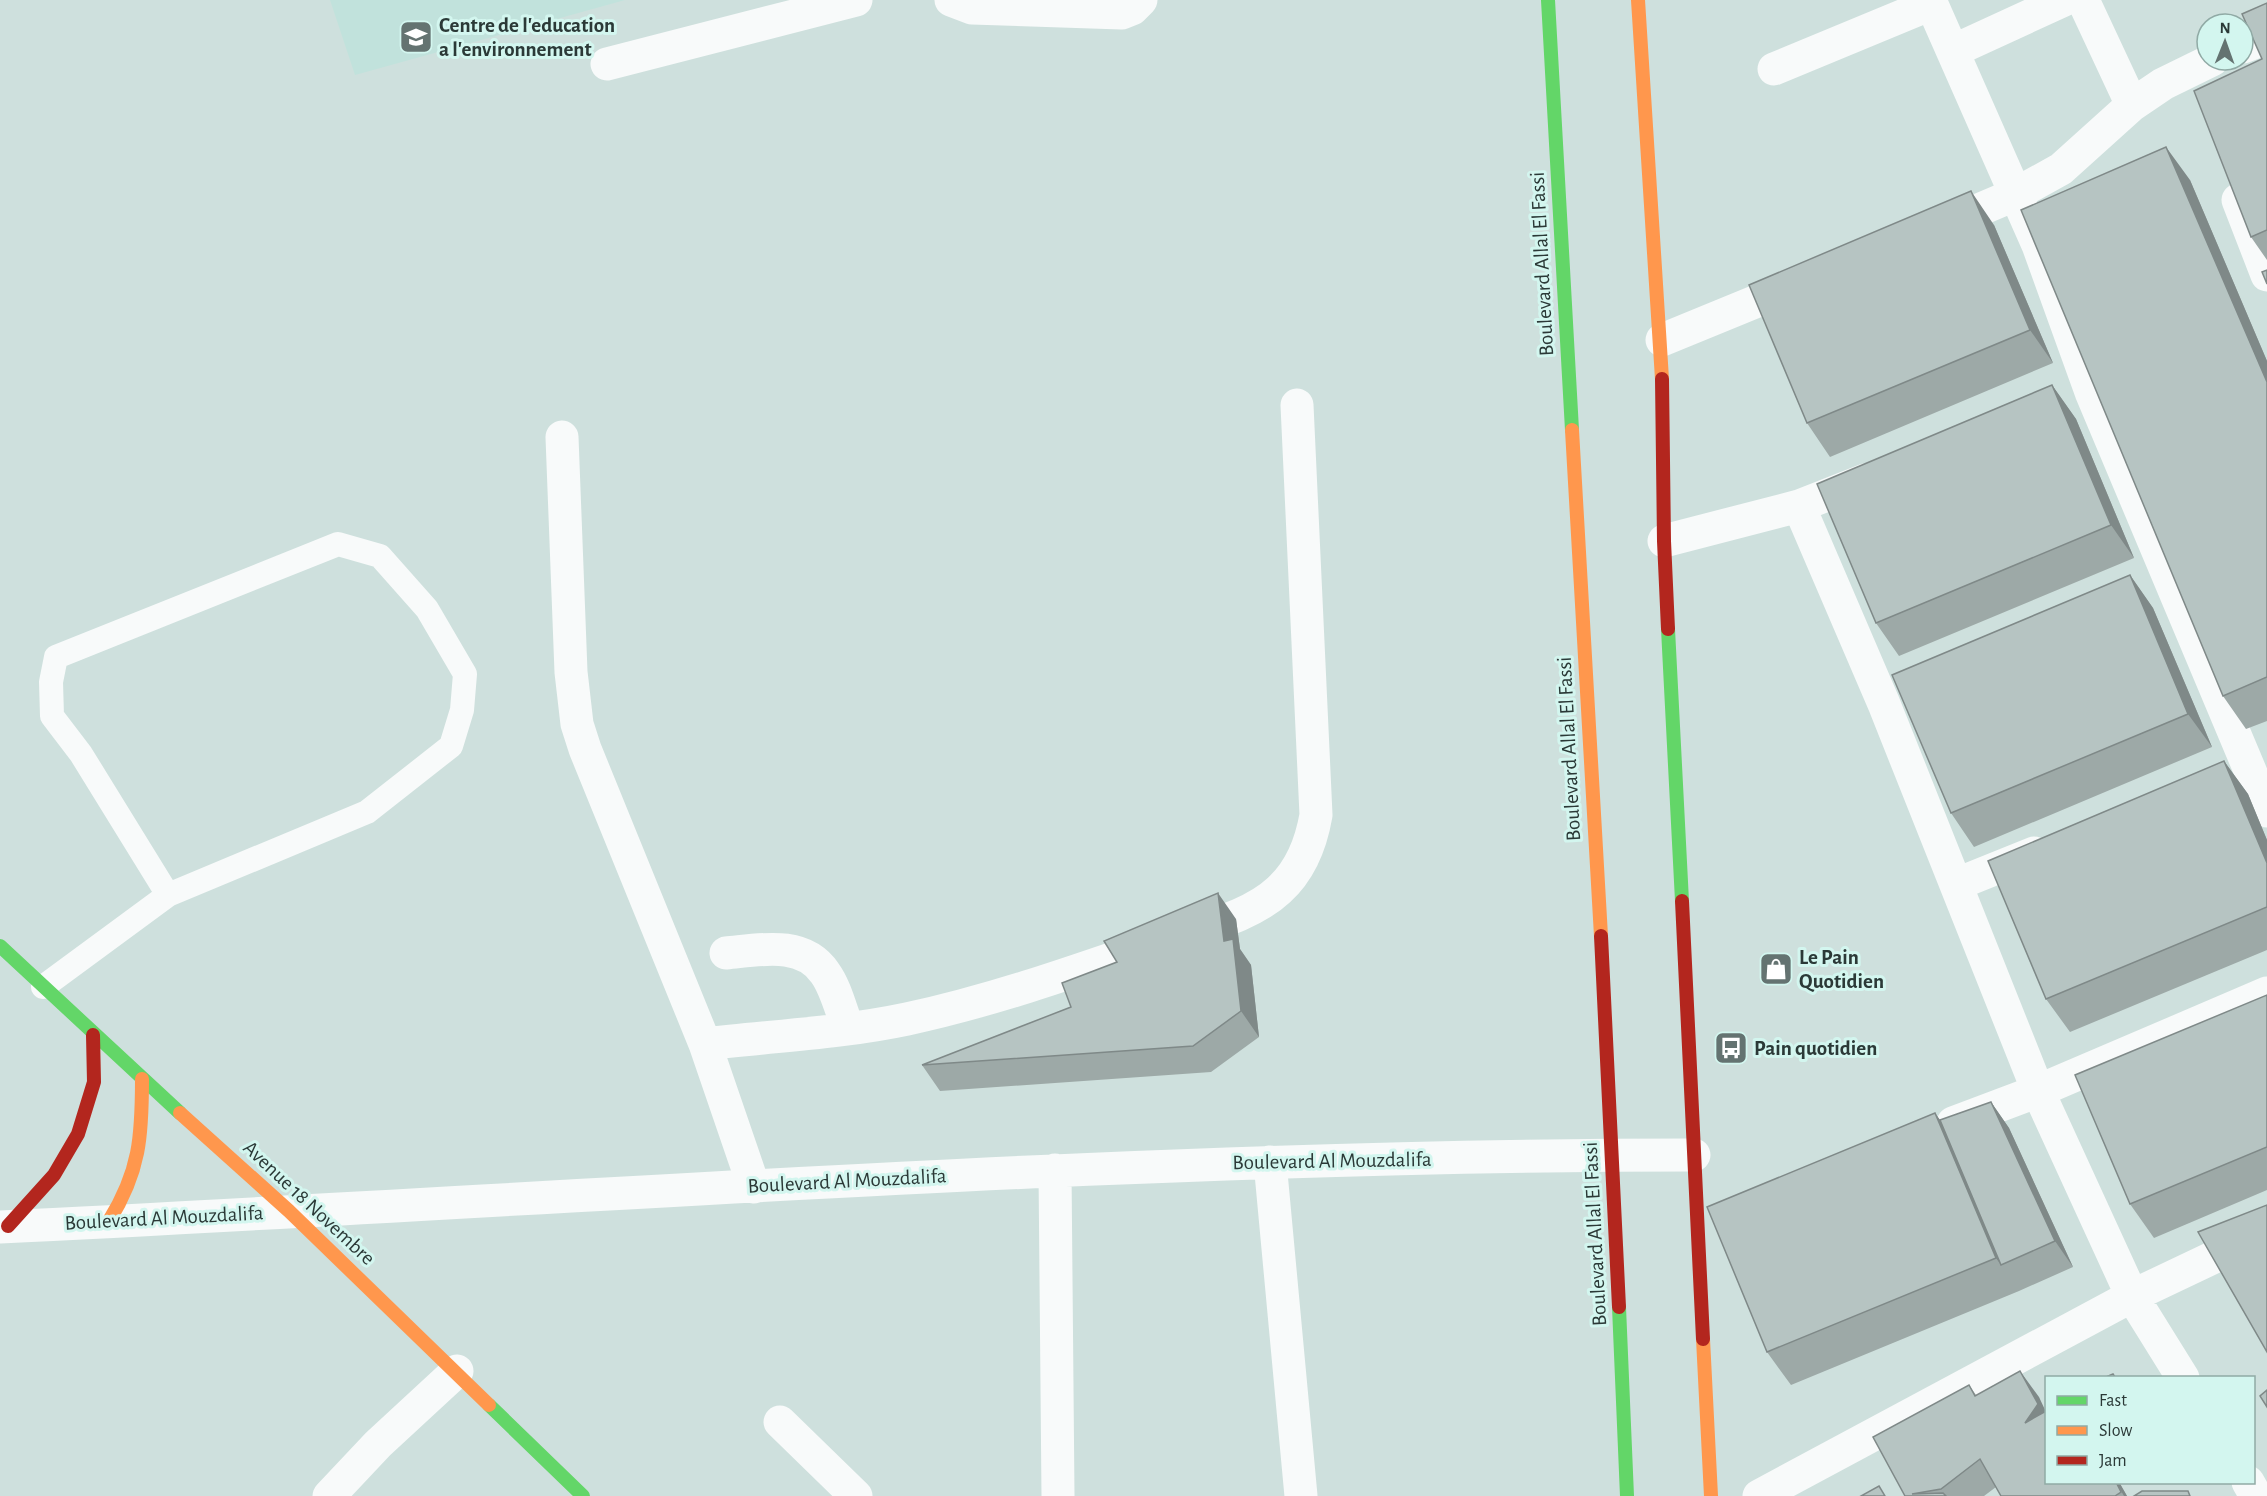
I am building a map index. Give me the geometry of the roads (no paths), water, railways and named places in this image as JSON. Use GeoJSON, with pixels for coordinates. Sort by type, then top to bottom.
{"type":"FeatureCollection","features":[{"type":"Feature","properties":{"kind":"main road","name":"Boulevard Allal El Fassi"},"geometry":{"type":"LineString","coordinates":[[1548,0],[1613,1155],[1627,1496]]}},
{"type":"Feature","properties":{"kind":"main road"},"geometry":{"type":"LineString","coordinates":[[1638,0],[1662,340],[1664,541],[1711,1496]]}},
{"type":"Feature","properties":{"kind":"main road","name":"Avenue 18 Novembre"},"geometry":{"type":"LineString","coordinates":[[0,946],[93,1035],[289,1211],[457,1371],[583,1496]]}},
{"type":"Feature","properties":{"kind":"main road"},"geometry":{"type":"LineString","coordinates":[[4,1227],[54,1175],[78,1134],[94,1082],[93,1035]]}},
{"type":"Feature","properties":{"kind":"main road"},"geometry":{"type":"LineString","coordinates":[[109,1221],[128,1190],[137,1160],[142,1120],[142,1078]]}},
{"type":"Feature","properties":{"kind":"street"},"geometry":{"type":"LineString","coordinates":[[607,64],[856,0]]}},
{"type":"Feature","properties":{"kind":"street"},"geometry":{"type":"LineString","coordinates":[[951,0],[972,8],[1122,13],[1132,9],[1141,0]]}},
{"type":"Feature","properties":{"kind":"street"},"geometry":{"type":"LineString","coordinates":[[1953,51],[2064,0]]}},
{"type":"Feature","properties":{"kind":"street"},"geometry":{"type":"LineString","coordinates":[[2083,0],[2132,105]]}},
{"type":"Feature","properties":{"kind":"street"},"geometry":{"type":"LineString","coordinates":[[1774,69],[1931,2],[2014,195],[2038,245],[2091,392],[2172,586],[2237,773],[2267,811]]}},
{"type":"Feature","properties":{"kind":"street"},"geometry":{"type":"LineString","coordinates":[[1915,236],[2014,195],[2061,169],[2132,105],[2200,75]]}},
{"type":"Feature","properties":{"kind":"street"},"geometry":{"type":"LineString","coordinates":[[2227,168],[2267,275]]}},
{"type":"Feature","properties":{"kind":"street"},"geometry":{"type":"LineString","coordinates":[[1662,340],[1827,272]]}},
{"type":"Feature","properties":{"kind":"street"},"geometry":{"type":"LineString","coordinates":[[2058,405],[2091,392]]}},
{"type":"Feature","properties":{"kind":"street"},"geometry":{"type":"LineString","coordinates":[[705,1044],[848,1028],[905,1019],[962,1006],[1076,971],[1244,912],[1262,903],[1293,876],[1305,857],[1316,815],[1297,405]]}},
{"type":"Feature","properties":{"kind":"street"},"geometry":{"type":"LineString","coordinates":[[562,437],[572,672],[577,724],[585,749],[705,1044],[724,1107],[754,1186]]}},
{"type":"Feature","properties":{"kind":"street"},"geometry":{"type":"LineString","coordinates":[[1664,541],[1799,506],[1896,468]]}},
{"type":"Feature","properties":{"kind":"street"},"geometry":{"type":"LineString","coordinates":[[1799,506],[1884,704],[2038,1091],[2132,1296],[2182,1376]]}},
{"type":"Feature","properties":{"kind":"street"},"geometry":{"type":"LineString","coordinates":[[2139,599],[2172,586]]}},
{"type":"Feature","properties":{"kind":"street"},"geometry":{"type":"LineString","coordinates":[[1884,704],[1917,690]]}},
{"type":"Feature","properties":{"kind":"street"},"geometry":{"type":"LineString","coordinates":[[1957,884],[2065,841]]}},
{"type":"Feature","properties":{"kind":"street"},"geometry":{"type":"LineString","coordinates":[[726,952],[786,949],[809,958],[826,973],[848,1028]]}},
{"type":"Feature","properties":{"kind":"street"},"geometry":{"type":"LineString","coordinates":[[1929,1132],[2038,1091],[2267,993]]}},
{"type":"Feature","properties":{"kind":"street","name":"Boulevard Al Mouzdalifa"},"geometry":{"type":"LineString","coordinates":[[4,1227],[1055,1170],[1270,1162],[1694,1155]]}},
{"type":"Feature","properties":{"kind":"street"},"geometry":{"type":"LineString","coordinates":[[1270,1162],[1301,1496]]}},
{"type":"Feature","properties":{"kind":"street"},"geometry":{"type":"LineString","coordinates":[[1055,1170],[1058,1496]]}},
{"type":"Feature","properties":{"kind":"street"},"geometry":{"type":"LineString","coordinates":[[1698,1218],[1731,1206]]}},
{"type":"Feature","properties":{"kind":"street"},"geometry":{"type":"LineString","coordinates":[[1759,1496],[2132,1296],[2267,1232]]}},
{"type":"Feature","properties":{"kind":"street"},"geometry":{"type":"LineString","coordinates":[[328,1496],[378,1444],[457,1371]]}},
{"type":"Feature","properties":{"kind":"street"},"geometry":{"type":"LineString","coordinates":[[780,1422],[855,1496]]}},
{"type":"Feature","properties":{"kind":"lane"},"geometry":{"type":"LineString","coordinates":[[43,987],[168,895],[367,812],[451,746],[462,710],[465,674],[427,609],[380,556],[338,544],[56,657],[51,682],[52,716],[81,754],[168,895]]}},
{"type":"Feature","properties":{"kind":"place","name":"Centre de l'education a l'environnement"},"geometry":{"type":"Point","coordinates":[416,37]}},
{"type":"Feature","properties":{"kind":"place","name":"Le Pain Quotidien"},"geometry":{"type":"Point","coordinates":[1776,969]}},
{"type":"Feature","properties":{"kind":"place","name":"Pain quotidien"},"geometry":{"type":"Point","coordinates":[1731,1048]}}]}
